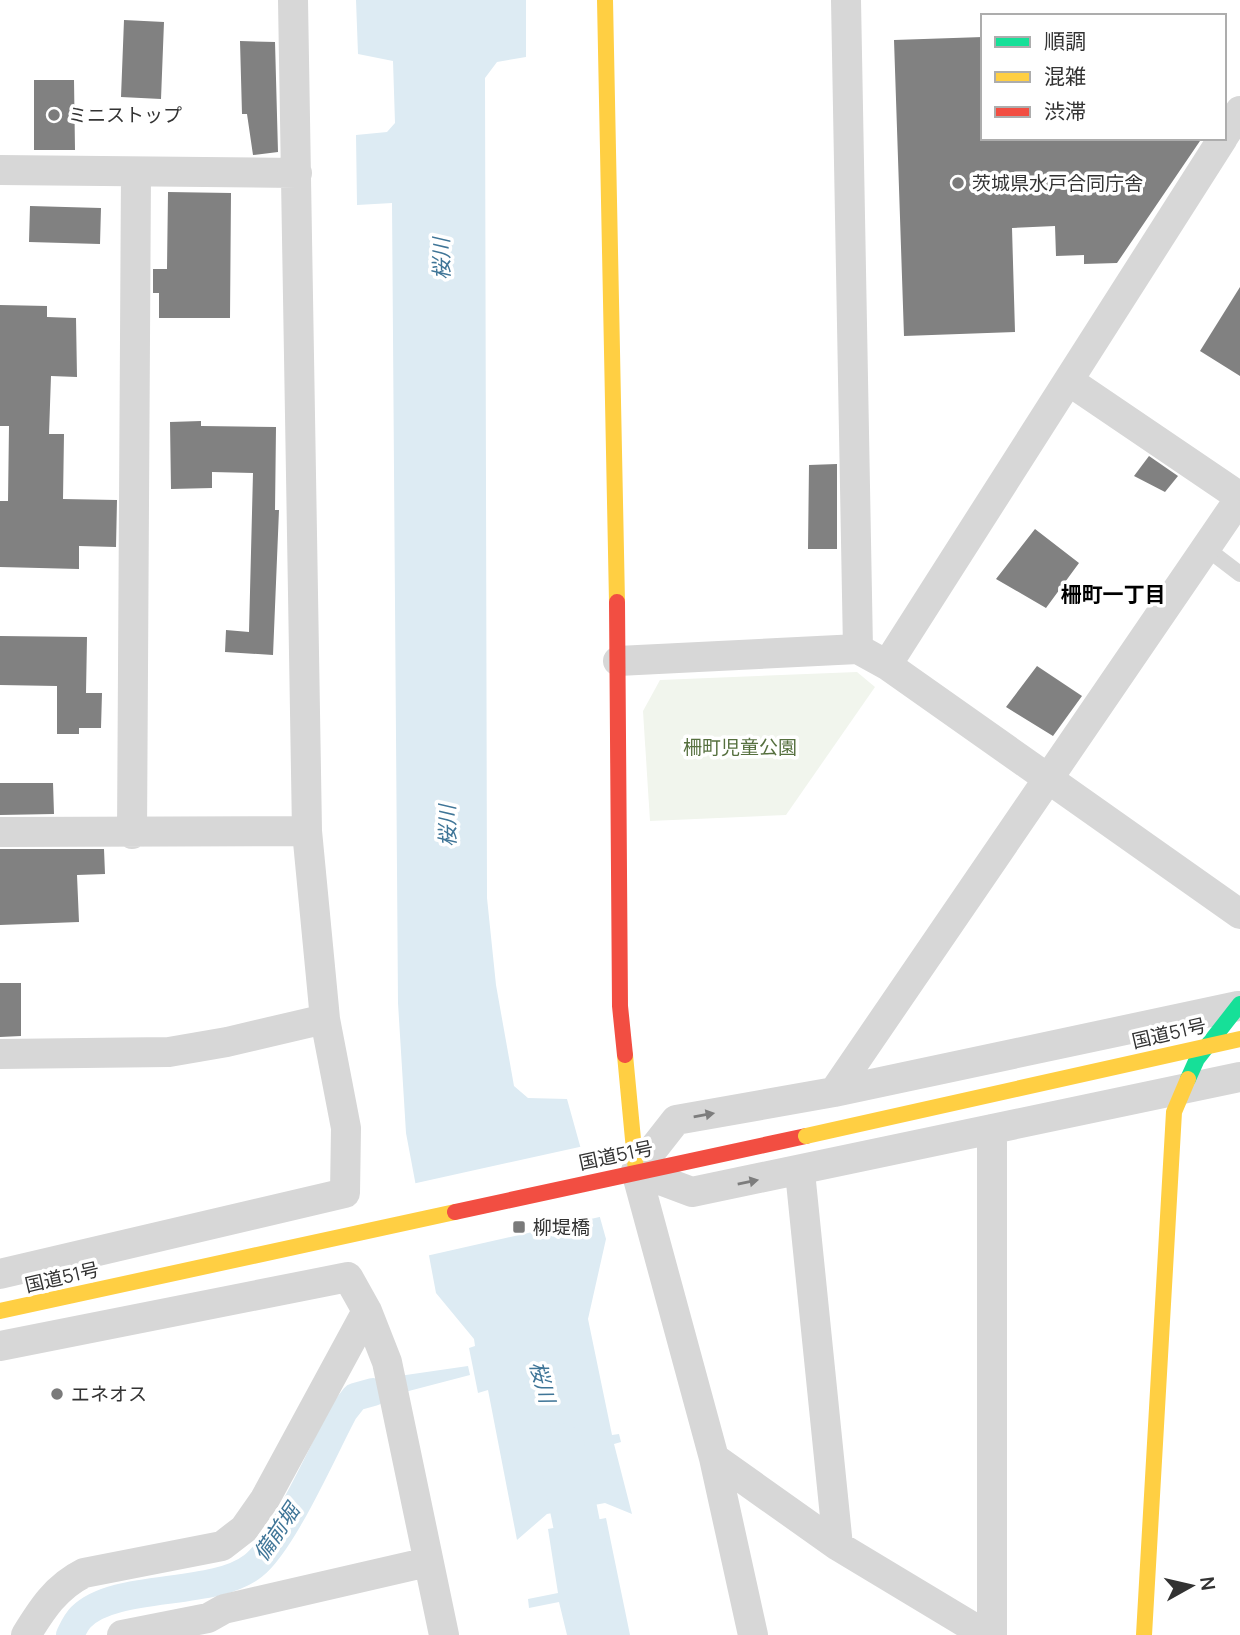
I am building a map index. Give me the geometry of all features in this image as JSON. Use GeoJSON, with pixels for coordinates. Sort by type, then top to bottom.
{"type":"FeatureCollection","features":[{"type":"Feature","properties":{"kind":"main road"},"geometry":{"type":"LineString","coordinates":[[605,0],[618,661],[620,1006],[636,1171]]}},
{"type":"Feature","properties":{"kind":"main road"},"geometry":{"type":"LineString","coordinates":[[1144,1635],[1174,1112],[1197,1059],[1240,1005]]}},
{"type":"Feature","properties":{"kind":"main road","name":"国道51号"},"geometry":{"type":"LineString","coordinates":[[0,1311],[1240,1039]]}},
{"type":"Feature","properties":{"kind":"street"},"geometry":{"type":"LineString","coordinates":[[0,1273],[345,1193],[346,1128],[325,1019],[307,831],[293,0]]}},
{"type":"Feature","properties":{"kind":"street"},"geometry":{"type":"LineString","coordinates":[[846,0],[858,649]]}},
{"type":"Feature","properties":{"kind":"street"},"geometry":{"type":"LineString","coordinates":[[1226,134],[1240,111]]}},
{"type":"Feature","properties":{"kind":"street"},"geometry":{"type":"LineString","coordinates":[[887,665],[1222,140]]}},
{"type":"Feature","properties":{"kind":"street"},"geometry":{"type":"LineString","coordinates":[[0,170],[297,173]]}},
{"type":"Feature","properties":{"kind":"street"},"geometry":{"type":"LineString","coordinates":[[132,834],[136,172]]}},
{"type":"Feature","properties":{"kind":"street"},"geometry":{"type":"LineString","coordinates":[[834,1092],[1045,779],[1240,498],[1069,381]]}},
{"type":"Feature","properties":{"kind":"street"},"geometry":{"type":"LineString","coordinates":[[618,661],[858,649],[887,665],[1240,914]]}},
{"type":"Feature","properties":{"kind":"street"},"geometry":{"type":"LineString","coordinates":[[0,832],[132,834],[307,831]]}},
{"type":"Feature","properties":{"kind":"street"},"geometry":{"type":"LineString","coordinates":[[636,1171],[676,1121],[834,1092],[1240,1005]]}},
{"type":"Feature","properties":{"kind":"street"},"geometry":{"type":"LineString","coordinates":[[0,1054],[169,1052],[227,1042],[325,1019]]}},
{"type":"Feature","properties":{"kind":"street"},"geometry":{"type":"LineString","coordinates":[[636,1171],[692,1192],[800,1172],[1240,1077]]}},
{"type":"Feature","properties":{"kind":"street"},"geometry":{"type":"LineString","coordinates":[[992,1129],[992,1635]]}},
{"type":"Feature","properties":{"kind":"street"},"geometry":{"type":"LineString","coordinates":[[636,1171],[713,1458],[753,1635]]}},
{"type":"Feature","properties":{"kind":"street"},"geometry":{"type":"LineString","coordinates":[[800,1172],[838,1546]]}},
{"type":"Feature","properties":{"kind":"street"},"geometry":{"type":"LineString","coordinates":[[0,1346],[348,1277],[367,1311],[387,1362],[444,1635]]}},
{"type":"Feature","properties":{"kind":"street"},"geometry":{"type":"LineString","coordinates":[[26,1635],[50,1598],[65,1583],[83,1573],[222,1546],[234,1540],[265,1499],[367,1311]]}},
{"type":"Feature","properties":{"kind":"street"},"geometry":{"type":"LineString","coordinates":[[713,1458],[838,1546],[986,1635]]}},
{"type":"Feature","properties":{"kind":"street"},"geometry":{"type":"LineString","coordinates":[[122,1635],[210,1626],[224,1609],[428,1562]]}},
{"type":"Feature","properties":{"kind":"lane"},"geometry":{"type":"LineString","coordinates":[[1206,548],[1240,574]]}},
{"type":"Feature","properties":{"kind":"green space","name":"柵町児童公園"},"geometry":{"type":"Polygon","coordinates":[[[857,672],[875,687],[786,815],[650,821],[643,711],[660,680],[857,672]]]}},
{"type":"Feature","properties":{"kind":"water"},"geometry":{"type":"Polygon","coordinates":[[[356,0],[526,0],[526,57],[497,62],[485,78],[487,898],[496,985],[514,1086],[528,1098],[567,1099],[606,1239],[588,1319],[612,1435],[619,1434],[621,1442],[614,1444],[632,1514],[605,1503],[547,1514],[517,1540],[488,1390],[478,1393],[469,1348],[475,1346],[474,1339],[436,1293],[406,1133],[398,1003],[392,203],[357,205],[356,135],[387,132],[395,123],[393,61],[358,54],[356,0]]]}},
{"type":"Feature","properties":{"kind":"water"},"geometry":{"type":"Polygon","coordinates":[[[468,1366],[470,1375],[359,1404],[350,1417],[337,1405],[354,1388],[399,1376],[468,1366]]]}},
{"type":"Feature","properties":{"kind":"water"},"geometry":{"type":"Polygon","coordinates":[[[606,1518],[630,1635],[567,1635],[559,1602],[529,1608],[528,1599],[558,1593],[548,1529],[606,1518]]]}},
{"type":"Feature","properties":{"kind":"water"},"geometry":{"type":"Polygon","coordinates":[[[76,1610],[89,1622],[80,1635],[59,1635],[76,1610]]]}},
{"type":"Feature","properties":{"kind":"pier","name":"柳堤橋"},"geometry":{"type":"Polygon","coordinates":[[[584,1146],[604,1216],[426,1256],[412,1184],[584,1146]]]}},
{"type":"Feature","properties":{"kind":"building"},"geometry":{"type":"Polygon","coordinates":[[[124,20],[164,22],[161,99],[121,97],[124,20]]]}},
{"type":"Feature","properties":{"kind":"building","name":"茨城県水戸合同庁舎"},"geometry":{"type":"Polygon","coordinates":[[[981,37],[981,140],[1201,140],[1117,263],[1084,264],[1084,255],[1056,256],[1055,226],[1012,228],[1015,332],[904,336],[894,40],[981,37]]]}},
{"type":"Feature","properties":{"kind":"building"},"geometry":{"type":"Polygon","coordinates":[[[240,41],[275,42],[278,152],[253,155],[247,114],[242,114],[240,41]]]}},
{"type":"Feature","properties":{"kind":"building","name":"ミニストップ"},"geometry":{"type":"Polygon","coordinates":[[[34,80],[74,80],[75,150],[34,150],[34,80]]]}},
{"type":"Feature","properties":{"kind":"building"},"geometry":{"type":"Polygon","coordinates":[[[168,192],[231,193],[230,318],[159,318],[159,293],[153,293],[153,269],[167,269],[168,192]]]}},
{"type":"Feature","properties":{"kind":"building"},"geometry":{"type":"Polygon","coordinates":[[[30,206],[101,208],[100,244],[29,242],[30,206]]]}},
{"type":"Feature","properties":{"kind":"building"},"geometry":{"type":"Polygon","coordinates":[[[1240,287],[1240,376],[1200,351],[1240,287]]]}},
{"type":"Feature","properties":{"kind":"building"},"geometry":{"type":"Polygon","coordinates":[[[0,305],[47,306],[47,317],[76,318],[77,377],[51,376],[49,434],[64,434],[63,499],[117,500],[116,547],[79,546],[79,569],[0,567],[0,501],[8,501],[9,426],[0,426],[0,305]]]}},
{"type":"Feature","properties":{"kind":"building"},"geometry":{"type":"Polygon","coordinates":[[[201,421],[201,426],[276,427],[275,510],[279,510],[273,655],[225,652],[226,630],[249,632],[253,473],[212,472],[212,488],[171,489],[170,422],[201,421]]]}},
{"type":"Feature","properties":{"kind":"building"},"geometry":{"type":"Polygon","coordinates":[[[1149,456],[1178,476],[1165,492],[1134,476],[1149,456]]]}},
{"type":"Feature","properties":{"kind":"building"},"geometry":{"type":"Polygon","coordinates":[[[837,464],[837,549],[808,549],[809,465],[837,464]]]}},
{"type":"Feature","properties":{"kind":"building"},"geometry":{"type":"Polygon","coordinates":[[[1035,529],[1079,563],[1046,608],[996,579],[1035,529]]]}},
{"type":"Feature","properties":{"kind":"building"},"geometry":{"type":"Polygon","coordinates":[[[0,636],[87,637],[86,693],[102,693],[101,728],[79,728],[79,734],[57,734],[57,686],[0,685],[0,636]]]}},
{"type":"Feature","properties":{"kind":"building"},"geometry":{"type":"Polygon","coordinates":[[[1037,666],[1082,696],[1053,736],[1006,707],[1037,666]]]}},
{"type":"Feature","properties":{"kind":"building"},"geometry":{"type":"Polygon","coordinates":[[[0,783],[53,783],[54,814],[0,815],[0,783]]]}},
{"type":"Feature","properties":{"kind":"building"},"geometry":{"type":"Polygon","coordinates":[[[0,849],[104,849],[105,874],[77,875],[79,922],[0,925],[0,849]]]}},
{"type":"Feature","properties":{"kind":"building"},"geometry":{"type":"Polygon","coordinates":[[[0,983],[21,983],[21,1036],[0,1037],[0,983]]]}},
{"type":"Feature","properties":{"kind":"waterway","name":"備前堀"},"geometry":{"type":"LineString","coordinates":[[70,1635],[81,1617],[97,1606],[140,1594],[214,1583],[253,1566],[265,1554],[290,1517],[344,1411],[355,1397],[373,1392]]}},
{"type":"Feature","properties":{"kind":"waterway","name":"桜川"},"geometry":{"type":"LineString","coordinates":[[561,1447],[599,1635]]}},
{"type":"Feature","properties":{"kind":"traffic: fast"},"geometry":{"type":"LineString","coordinates":[[1188,1079],[1197,1059],[1240,1004]]}},
{"type":"Feature","properties":{"kind":"traffic: slow"},"geometry":{"type":"LineString","coordinates":[[605,0],[617,602]]}},
{"type":"Feature","properties":{"kind":"traffic: slow"},"geometry":{"type":"LineString","coordinates":[[806,1136],[1240,1039]]}},
{"type":"Feature","properties":{"kind":"traffic: slow"},"geometry":{"type":"LineString","coordinates":[[625,1055],[636,1171]]}},
{"type":"Feature","properties":{"kind":"traffic: slow"},"geometry":{"type":"LineString","coordinates":[[1144,1635],[1174,1112],[1188,1079]]}},
{"type":"Feature","properties":{"kind":"traffic: slow"},"geometry":{"type":"LineString","coordinates":[[0,1311],[455,1212]]}},
{"type":"Feature","properties":{"kind":"traffic: jam"},"geometry":{"type":"LineString","coordinates":[[617,602],[620,1006],[625,1055]]}},
{"type":"Feature","properties":{"kind":"traffic: jam"},"geometry":{"type":"LineString","coordinates":[[455,1212],[806,1136]]}},
{"type":"Feature","properties":{"kind":"place","name":"ミニストップ"},"geometry":{"type":"Point","coordinates":[54,115]}},
{"type":"Feature","properties":{"kind":"place","name":"茨城県水戸合同庁舎"},"geometry":{"type":"Point","coordinates":[958,183]}},
{"type":"Feature","properties":{"kind":"place","name":"柳堤橋"},"geometry":{"type":"Point","coordinates":[519,1227]}},
{"type":"Feature","properties":{"kind":"place","name":"エネオス"},"geometry":{"type":"Point","coordinates":[57,1394]}},
{"type":"Feature","properties":{"kind":"district","name":"柵町一丁目"},"geometry":{"type":"Point","coordinates":[1113,594]}}]}
